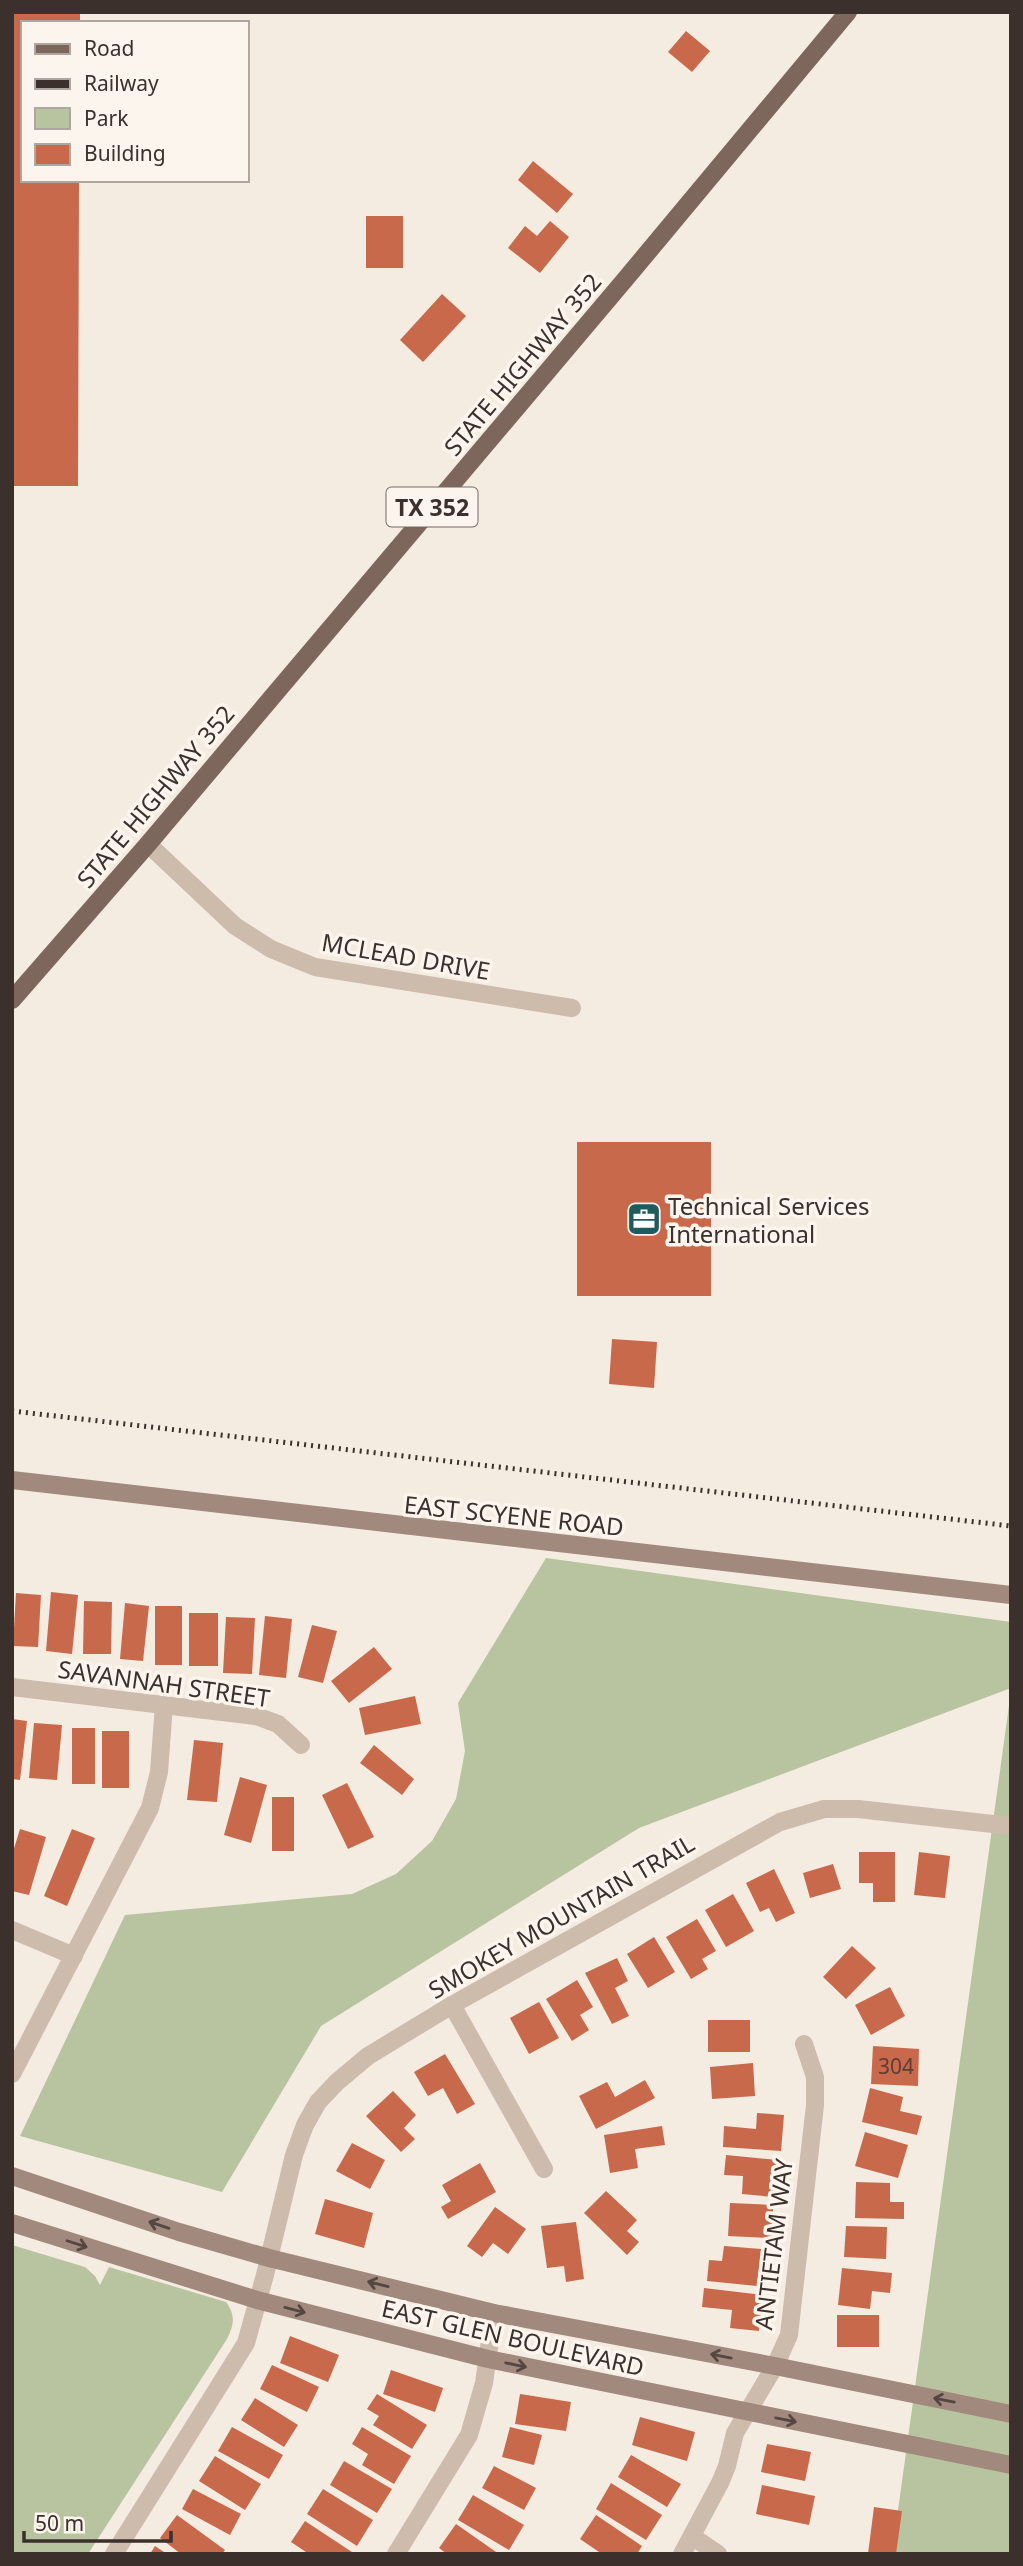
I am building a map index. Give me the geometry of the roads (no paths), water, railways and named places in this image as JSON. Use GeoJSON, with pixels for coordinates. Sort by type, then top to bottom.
{"type":"FeatureCollection","features":[{"type":"Feature","properties":{"kind":"main road","name":"STATE HIGHWAY 352"},"geometry":{"type":"LineString","coordinates":[[12,1000],[148,844],[848,12]]}},
{"type":"Feature","properties":{"kind":"main road","name":"EAST SCYENE ROAD"},"geometry":{"type":"LineString","coordinates":[[12,1480],[1011,1595]]}},
{"type":"Feature","properties":{"kind":"main road","name":"EAST GLEN BOULEVARD"},"geometry":{"type":"LineString","coordinates":[[12,2176],[179,2232],[269,2258],[494,2313],[1011,2414]]}},
{"type":"Feature","properties":{"kind":"main road","name":"EAST GLEN BOULEVARD"},"geometry":{"type":"LineString","coordinates":[[12,2223],[257,2300],[488,2359],[1011,2465]]}},
{"type":"Feature","properties":{"kind":"street","name":"MCLEAD DRIVE"},"geometry":{"type":"LineString","coordinates":[[148,844],[200,896],[235,926],[271,949],[315,967],[572,1008]]}},
{"type":"Feature","properties":{"kind":"street","name":"SAVANNAH STREET"},"geometry":{"type":"LineString","coordinates":[[12,1687],[256,1716],[278,1724],[301,1745]]}},
{"type":"Feature","properties":{"kind":"street"},"geometry":{"type":"LineString","coordinates":[[12,2074],[150,1808],[159,1772],[164,1705]]}},
{"type":"Feature","properties":{"kind":"street","name":"SMOKEY MOUNTAIN TRAIL"},"geometry":{"type":"LineString","coordinates":[[114,2554],[246,2343],[294,2155],[305,2125],[318,2102],[368,2056],[452,2005],[780,1822],[824,1809],[858,1809],[1011,1826]]}},
{"type":"Feature","properties":{"kind":"street"},"geometry":{"type":"LineString","coordinates":[[12,1930],[74,1955]]}},
{"type":"Feature","properties":{"kind":"street"},"geometry":{"type":"LineString","coordinates":[[452,2005],[544,2169]]}},
{"type":"Feature","properties":{"kind":"street","name":"ANTIETAM WAY"},"geometry":{"type":"LineString","coordinates":[[682,2554],[727,2466],[735,2433],[775,2366],[789,2334],[815,2105],[815,2077],[804,2044]]}},
{"type":"Feature","properties":{"kind":"street"},"geometry":{"type":"LineString","coordinates":[[396,2554],[469,2435],[484,2383],[494,2313]]}},
{"type":"Feature","properties":{"kind":"street"},"geometry":{"type":"LineString","coordinates":[[693,2537],[718,2554]]}},
{"type":"Feature","properties":{"kind":"railway"},"geometry":{"type":"LineString","coordinates":[[12,1411],[1011,1526]]}},
{"type":"Feature","properties":{"kind":"place","name":"Technical Services International"},"geometry":{"type":"Point","coordinates":[644,1219]}}]}
